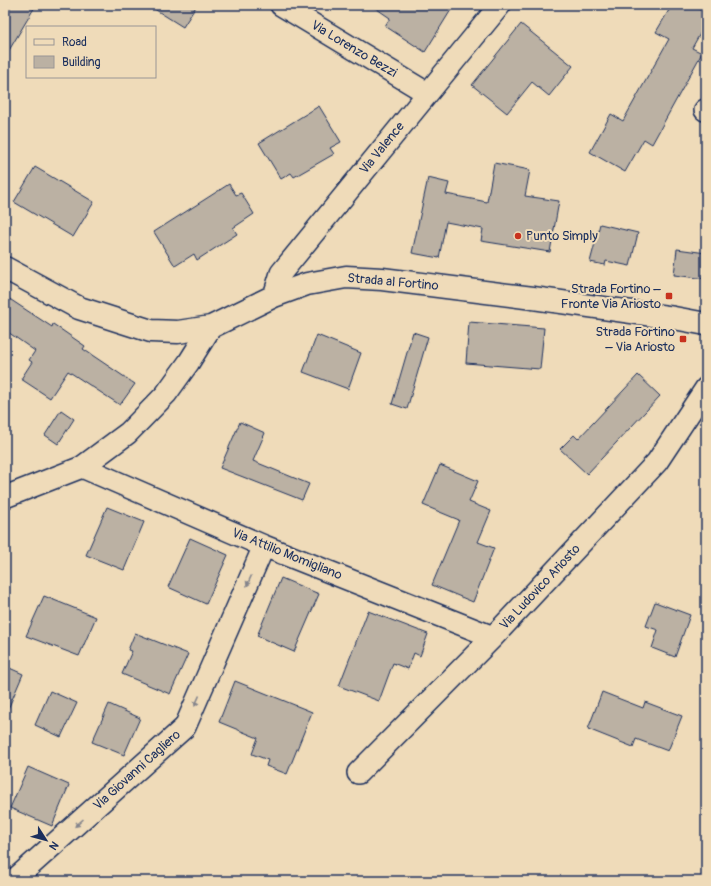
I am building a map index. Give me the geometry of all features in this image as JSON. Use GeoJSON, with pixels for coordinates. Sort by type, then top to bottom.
{"type":"FeatureCollection","features":[{"type":"Feature","properties":{"kind":"street","name":"Via Lorenzo Bezzi"},"geometry":{"type":"LineString","coordinates":[[281,5],[427,93]]}},
{"type":"Feature","properties":{"kind":"street","name":"Via Valence"},"geometry":{"type":"LineString","coordinates":[[274,296],[281,273],[500,5]]}},
{"type":"Feature","properties":{"kind":"street","name":"Strada al Fortino"},"geometry":{"type":"LineString","coordinates":[[5,268],[79,308],[151,331],[178,332],[210,326],[274,296],[307,284],[346,277],[374,278],[533,298],[706,324]]}},
{"type":"Feature","properties":{"kind":"street"},"geometry":{"type":"LineString","coordinates":[[5,498],[82,467],[128,433],[166,394],[189,362],[210,326]]}},
{"type":"Feature","properties":{"kind":"street","name":"Via Ludovico Ariosto"},"geometry":{"type":"LineString","coordinates":[[358,773],[493,637],[657,462],[706,388]]}},
{"type":"Feature","properties":{"kind":"street","name":"Via Attilio Momigliano"},"geometry":{"type":"LineString","coordinates":[[82,467],[264,546],[493,637]]}},
{"type":"Feature","properties":{"kind":"street","name":"Via Giovanni Cagliero"},"geometry":{"type":"LineString","coordinates":[[13,881],[185,727],[264,546]]}},
{"type":"Feature","properties":{"kind":"building"},"geometry":{"type":"Polygon","coordinates":[[[5,5],[36,5],[5,57],[5,5]]]}},
{"type":"Feature","properties":{"kind":"building"},"geometry":{"type":"Polygon","coordinates":[[[148,5],[197,5],[183,27],[148,5]]]}},
{"type":"Feature","properties":{"kind":"building"},"geometry":{"type":"Polygon","coordinates":[[[371,5],[454,5],[425,52],[385,26],[390,18],[371,5]]]}},
{"type":"Feature","properties":{"kind":"building"},"geometry":{"type":"Polygon","coordinates":[[[672,5],[692,5],[706,13],[706,23],[692,48],[702,53],[652,144],[644,139],[625,172],[590,152],[611,114],[623,121],[669,39],[656,32],[672,5]]]}},
{"type":"Feature","properties":{"kind":"building"},"geometry":{"type":"Polygon","coordinates":[[[521,24],[573,66],[549,96],[532,82],[507,113],[472,85],[521,24]]]}},
{"type":"Feature","properties":{"kind":"building"},"geometry":{"type":"Polygon","coordinates":[[[319,106],[341,142],[330,148],[334,154],[294,177],[291,173],[281,179],[259,143],[319,106]]]}},
{"type":"Feature","properties":{"kind":"building"},"geometry":{"type":"Polygon","coordinates":[[[494,163],[530,170],[525,196],[559,201],[550,252],[481,241],[483,229],[446,222],[439,258],[412,253],[428,178],[449,183],[446,194],[487,202],[494,163]]]}},
{"type":"Feature","properties":{"kind":"building"},"geometry":{"type":"Polygon","coordinates":[[[35,167],[94,202],[73,237],[14,202],[35,167]]]}},
{"type":"Feature","properties":{"kind":"building"},"geometry":{"type":"Polygon","coordinates":[[[229,184],[236,195],[241,193],[254,214],[233,228],[237,234],[197,260],[194,254],[175,266],[154,232],[229,184]]]}},
{"type":"Feature","properties":{"kind":"building"},"geometry":{"type":"Polygon","coordinates":[[[600,224],[638,233],[630,266],[606,261],[605,265],[590,262],[600,224]]]}},
{"type":"Feature","properties":{"kind":"building"},"geometry":{"type":"Polygon","coordinates":[[[677,249],[706,253],[706,279],[674,275],[677,249]]]}},
{"type":"Feature","properties":{"kind":"building"},"geometry":{"type":"Polygon","coordinates":[[[5,296],[52,327],[53,324],[85,346],[83,349],[135,384],[120,405],[68,371],[50,398],[21,379],[32,362],[29,360],[35,351],[5,330],[5,296]]]}},
{"type":"Feature","properties":{"kind":"building"},"geometry":{"type":"Polygon","coordinates":[[[469,322],[544,328],[540,369],[466,363],[469,322]]]}},
{"type":"Feature","properties":{"kind":"building"},"geometry":{"type":"Polygon","coordinates":[[[413,332],[428,337],[407,409],[392,404],[413,332]]]}},
{"type":"Feature","properties":{"kind":"building"},"geometry":{"type":"Polygon","coordinates":[[[317,335],[361,353],[348,389],[303,372],[317,335]]]}},
{"type":"Feature","properties":{"kind":"building"},"geometry":{"type":"Polygon","coordinates":[[[638,375],[660,396],[587,474],[560,449],[574,435],[578,439],[638,375]]]}},
{"type":"Feature","properties":{"kind":"building"},"geometry":{"type":"Polygon","coordinates":[[[61,410],[74,419],[58,444],[45,435],[61,410]]]}},
{"type":"Feature","properties":{"kind":"building"},"geometry":{"type":"Polygon","coordinates":[[[240,422],[265,433],[253,461],[309,484],[302,500],[220,468],[240,422]]]}},
{"type":"Feature","properties":{"kind":"building"},"geometry":{"type":"Polygon","coordinates":[[[440,465],[478,481],[469,502],[491,511],[478,542],[494,548],[473,602],[432,585],[459,520],[423,505],[440,465]]]}},
{"type":"Feature","properties":{"kind":"building"},"geometry":{"type":"Polygon","coordinates":[[[107,507],[144,522],[124,570],[86,555],[107,507]]]}},
{"type":"Feature","properties":{"kind":"building"},"geometry":{"type":"Polygon","coordinates":[[[190,538],[228,555],[206,604],[168,587],[190,538]]]}},
{"type":"Feature","properties":{"kind":"building"},"geometry":{"type":"Polygon","coordinates":[[[281,578],[319,594],[294,652],[257,636],[281,578]]]}},
{"type":"Feature","properties":{"kind":"building"},"geometry":{"type":"Polygon","coordinates":[[[44,596],[96,617],[79,656],[26,636],[44,596]]]}},
{"type":"Feature","properties":{"kind":"building"},"geometry":{"type":"Polygon","coordinates":[[[655,602],[690,615],[675,657],[652,648],[658,630],[646,626],[655,602]]]}},
{"type":"Feature","properties":{"kind":"building"},"geometry":{"type":"Polygon","coordinates":[[[368,611],[428,634],[420,656],[414,653],[408,669],[393,663],[379,701],[339,686],[368,611]]]}},
{"type":"Feature","properties":{"kind":"building"},"geometry":{"type":"Polygon","coordinates":[[[135,633],[188,654],[170,694],[122,674],[132,651],[128,650],[135,633]]]}},
{"type":"Feature","properties":{"kind":"building"},"geometry":{"type":"Polygon","coordinates":[[[5,666],[23,674],[5,716],[5,666]]]}},
{"type":"Feature","properties":{"kind":"building"},"geometry":{"type":"Polygon","coordinates":[[[235,681],[312,712],[287,774],[266,766],[268,760],[252,754],[258,738],[219,722],[235,681]]]}},
{"type":"Feature","properties":{"kind":"building"},"geometry":{"type":"Polygon","coordinates":[[[50,691],[77,703],[61,737],[35,725],[50,691]]]}},
{"type":"Feature","properties":{"kind":"building"},"geometry":{"type":"Polygon","coordinates":[[[602,692],[643,708],[645,702],[682,716],[668,751],[636,739],[633,747],[588,729],[602,692]]]}},
{"type":"Feature","properties":{"kind":"building"},"geometry":{"type":"Polygon","coordinates":[[[109,704],[140,718],[124,755],[92,742],[109,704]]]}},
{"type":"Feature","properties":{"kind":"building"},"geometry":{"type":"Polygon","coordinates":[[[28,767],[69,785],[52,826],[10,808],[28,767]]]}},
{"type":"Feature","properties":{"kind":"place","name":"Punto Simply"},"geometry":{"type":"Point","coordinates":[518,236]}},
{"type":"Feature","properties":{"kind":"place","name":"Strada Fortino – Fronte Via Ariosto"},"geometry":{"type":"Point","coordinates":[669,296]}},
{"type":"Feature","properties":{"kind":"place","name":"Strada Fortino – Via Ariosto"},"geometry":{"type":"Point","coordinates":[683,339]}}]}
